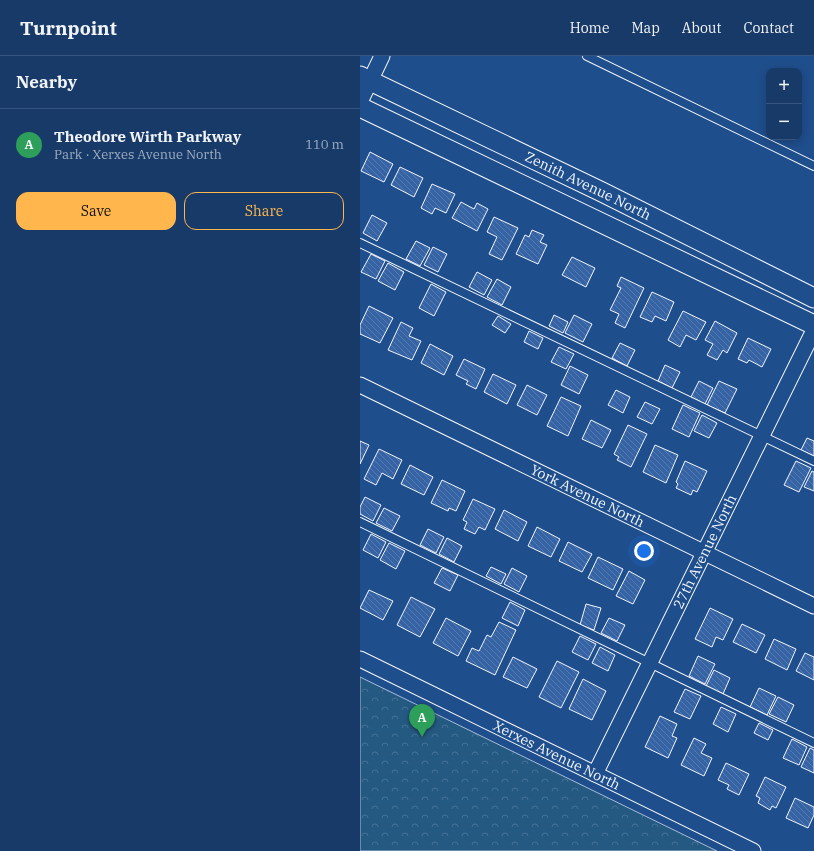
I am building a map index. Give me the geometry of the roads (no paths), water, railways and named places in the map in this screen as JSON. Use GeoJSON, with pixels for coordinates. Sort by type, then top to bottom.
{"type":"FeatureCollection","features":[{"type":"Feature","properties":{"kind":"street"},"geometry":{"type":"LineString","coordinates":[[360,102],[365,79],[382,56]]}},
{"type":"Feature","properties":{"kind":"street","name":"Zenith Avenue North"},"geometry":{"type":"LineString","coordinates":[[365,79],[602,192],[814,298]]}},
{"type":"Feature","properties":{"kind":"street","name":"Zenith Avenue North"},"geometry":{"type":"LineString","coordinates":[[360,107],[814,325]]}},
{"type":"Feature","properties":{"kind":"street"},"geometry":{"type":"LineString","coordinates":[[590,217],[602,192]]}},
{"type":"Feature","properties":{"kind":"street","name":"27th Avenue North"},"geometry":{"type":"LineString","coordinates":[[595,774],[814,330]]}},
{"type":"Feature","properties":{"kind":"street","name":"York Avenue North"},"geometry":{"type":"LineString","coordinates":[[360,385],[814,606]]}},
{"type":"Feature","properties":{"kind":"street","name":"Xerxes Avenue North"},"geometry":{"type":"LineString","coordinates":[[360,659],[753,851]]}},
{"type":"Feature","properties":{"kind":"lane"},"geometry":{"type":"LineString","coordinates":[[587,56],[814,166]]}},
{"type":"Feature","properties":{"kind":"lane"},"geometry":{"type":"LineString","coordinates":[[360,243],[814,461]]}},
{"type":"Feature","properties":{"kind":"lane"},"geometry":{"type":"LineString","coordinates":[[360,522],[814,743]]}},
{"type":"Feature","properties":{"kind":"place","name":"Theodore Wirth Parkway"},"geometry":{"type":"Point","coordinates":[422,737]}}]}
